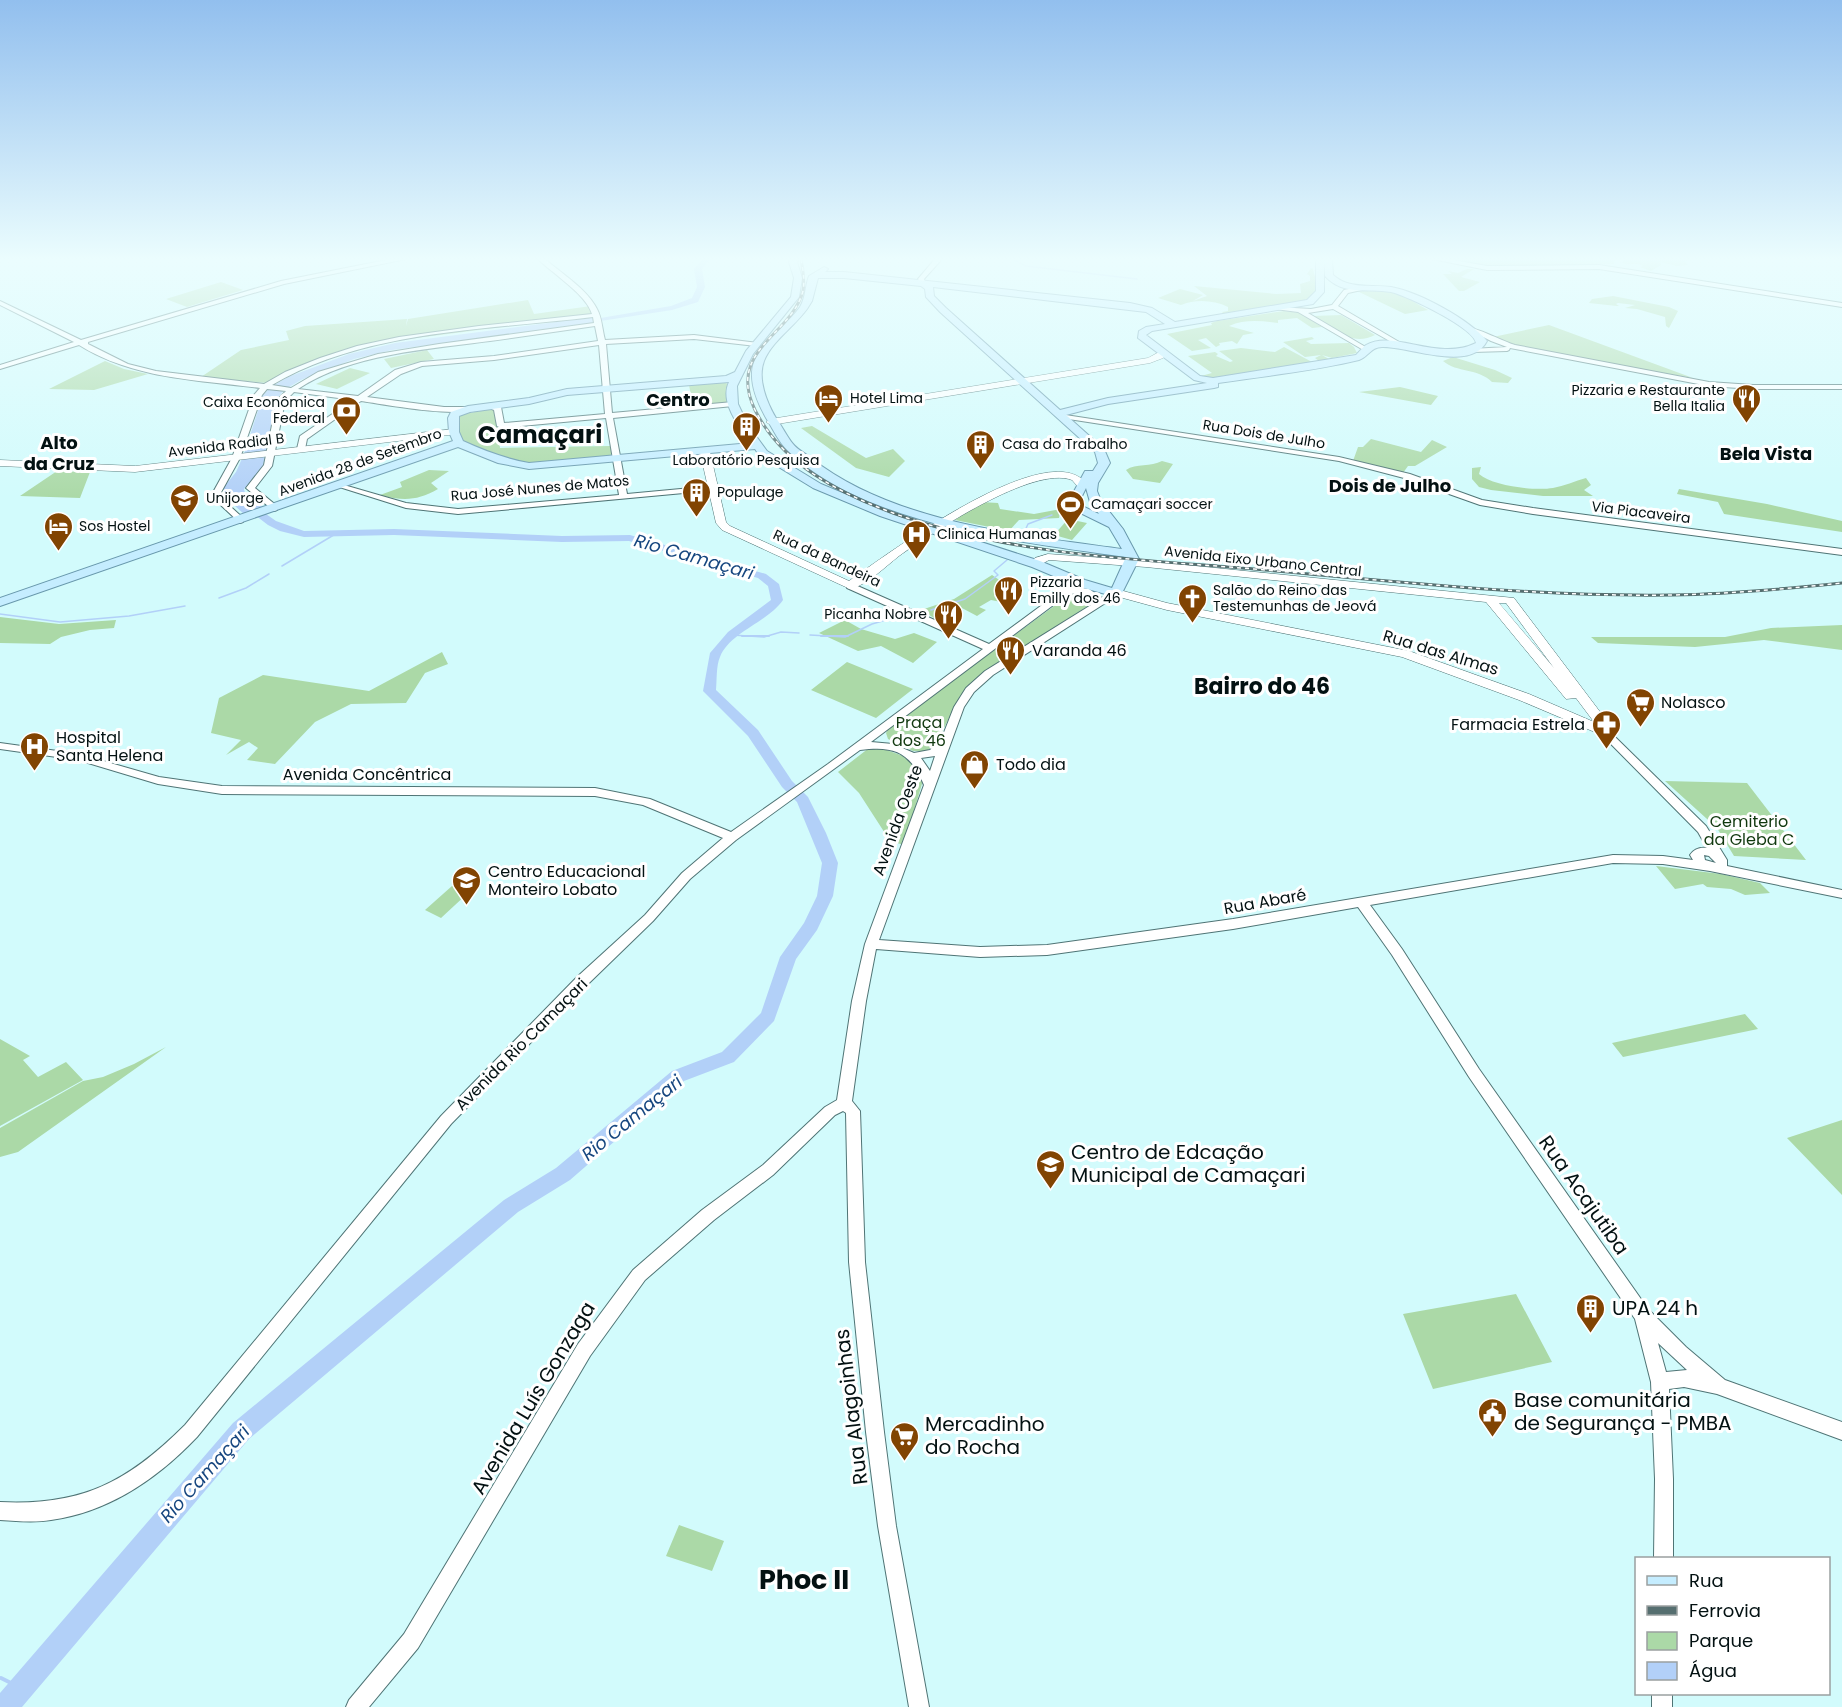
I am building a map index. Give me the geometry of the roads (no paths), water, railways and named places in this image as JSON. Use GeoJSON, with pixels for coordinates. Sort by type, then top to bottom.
{"type":"FeatureCollection","features":[{"type":"Feature","properties":{"kind":"main road"},"geometry":{"type":"LineString","coordinates":[[760,339],[739,370],[732,386],[733,404],[757,446],[776,462],[833,493],[884,514],[1116,593],[1131,558],[1113,524],[1091,492],[1092,483],[1104,463],[1103,455],[1061,415],[973,339]]}},
{"type":"Feature","properties":{"kind":"main road"},"geometry":{"type":"LineString","coordinates":[[777,339],[765,353],[758,367],[760,393],[771,422],[784,440],[824,473],[860,494],[895,507],[945,520]]}},
{"type":"Feature","properties":{"kind":"main road"},"geometry":{"type":"LineString","coordinates":[[1146,339],[1176,363],[1203,380],[1218,381],[1359,357],[1379,344],[1444,354],[1473,350],[1480,345],[1481,339]]}},
{"type":"Feature","properties":{"kind":"main road"},"geometry":{"type":"LineString","coordinates":[[771,422],[1150,360],[1163,353]]}},
{"type":"Feature","properties":{"kind":"main road"},"geometry":{"type":"LineString","coordinates":[[1150,360],[1176,363]]}},
{"type":"Feature","properties":{"kind":"main road"},"geometry":{"type":"LineString","coordinates":[[757,446],[530,466],[502,462],[456,438],[453,418],[458,412],[468,409],[529,401],[567,392],[728,379],[739,370],[758,367]]}},
{"type":"Feature","properties":{"kind":"main road"},"geometry":{"type":"LineString","coordinates":[[1061,415],[1073,409],[1180,390],[1226,385],[1247,377]]}},
{"type":"Feature","properties":{"kind":"main road"},"geometry":{"type":"LineString","coordinates":[[1019,381],[1091,452],[1095,460],[1083,486],[1072,502],[1075,508],[1113,524]]}},
{"type":"Feature","properties":{"kind":"main road","name":"Avenida Radial B"},"geometry":{"type":"LineString","coordinates":[[0,463],[129,469],[302,449],[456,438]]}},
{"type":"Feature","properties":{"kind":"main road","name":"Avenida 28 de Setembro"},"geometry":{"type":"LineString","coordinates":[[0,602],[272,509],[456,438]]}},
{"type":"Feature","properties":{"kind":"main road","name":"Rua da Bandeira"},"geometry":{"type":"LineString","coordinates":[[705,452],[721,523],[726,528],[850,586]]}},
{"type":"Feature","properties":{"kind":"main road"},"geometry":{"type":"LineString","coordinates":[[850,586],[945,520],[988,495],[1055,475],[1069,475],[1079,480],[1083,486]]}},
{"type":"Feature","properties":{"kind":"main road"},"geometry":{"type":"LineString","coordinates":[[1083,511],[1093,510],[1099,505]]}},
{"type":"Feature","properties":{"kind":"main road","name":"Avenida Eixo Urbano Central"},"geometry":{"type":"LineString","coordinates":[[945,520],[1043,543],[1131,558],[1490,600],[1549,672],[1610,737]]}},
{"type":"Feature","properties":{"kind":"main road"},"geometry":{"type":"LineString","coordinates":[[946,535],[942,528],[960,524]]}},
{"type":"Feature","properties":{"kind":"main road","name":"Avenida Eixo Urbano Central"},"geometry":{"type":"LineString","coordinates":[[1036,564],[1039,560],[1048,557],[1131,558]]}},
{"type":"Feature","properties":{"kind":"main road","name":"Rua das Almas"},"geometry":{"type":"LineString","coordinates":[[1116,593],[1167,606],[1405,654],[1524,697],[1610,737]]}},
{"type":"Feature","properties":{"kind":"street"},"geometry":{"type":"LineString","coordinates":[[71,339],[126,365],[188,377],[439,408],[468,409]]}},
{"type":"Feature","properties":{"kind":"street"},"geometry":{"type":"LineString","coordinates":[[0,367],[96,339]]}},
{"type":"Feature","properties":{"kind":"street"},"geometry":{"type":"LineString","coordinates":[[244,518],[215,496],[238,458],[258,395],[268,387],[322,359],[370,345],[425,339]]}},
{"type":"Feature","properties":{"kind":"street"},"geometry":{"type":"LineString","coordinates":[[272,509],[250,488],[268,466],[281,400],[290,390],[337,368],[385,354],[478,339]]}},
{"type":"Feature","properties":{"kind":"street"},"geometry":{"type":"LineString","coordinates":[[601,339],[609,416],[623,496]]}},
{"type":"Feature","properties":{"kind":"street"},"geometry":{"type":"LineString","coordinates":[[302,449],[303,438],[398,372],[414,366],[494,358],[602,342],[663,339]]}},
{"type":"Feature","properties":{"kind":"street"},"geometry":{"type":"LineString","coordinates":[[709,339],[756,344]]}},
{"type":"Feature","properties":{"kind":"street"},"geometry":{"type":"LineString","coordinates":[[1350,340],[1371,339]]}},
{"type":"Feature","properties":{"kind":"street"},"geometry":{"type":"LineString","coordinates":[[1387,339],[1404,347]]}},
{"type":"Feature","properties":{"kind":"street"},"geometry":{"type":"LineString","coordinates":[[1489,339],[1500,345],[1716,384],[1842,387]]}},
{"type":"Feature","properties":{"kind":"street"},"geometry":{"type":"LineString","coordinates":[[1350,340],[1367,350]]}},
{"type":"Feature","properties":{"kind":"street"},"geometry":{"type":"LineString","coordinates":[[1473,350],[1500,345]]}},
{"type":"Feature","properties":{"kind":"street"},"geometry":{"type":"LineString","coordinates":[[489,406],[498,409],[501,426],[733,404]]}},
{"type":"Feature","properties":{"kind":"street"},"geometry":{"type":"LineString","coordinates":[[439,408],[447,410],[453,418]]}},
{"type":"Feature","properties":{"kind":"street"},"geometry":{"type":"LineString","coordinates":[[1073,409],[1074,414],[1084,418]]}},
{"type":"Feature","properties":{"kind":"street","name":"Rua Dois de Julho"},"geometry":{"type":"LineString","coordinates":[[1061,415],[1338,462],[1351,462],[1407,476],[1438,488]]}},
{"type":"Feature","properties":{"kind":"street","name":"Rua José Nunes de Matos"},"geometry":{"type":"LineString","coordinates":[[336,485],[411,508],[439,512],[478,511],[713,488]]}},
{"type":"Feature","properties":{"kind":"street","name":"Via Piacaveira"},"geometry":{"type":"LineString","coordinates":[[1438,488],[1480,502],[1533,511],[1842,552]]}},
{"type":"Feature","properties":{"kind":"street","name":"Avenida Rio Camaçari"},"geometry":{"type":"LineString","coordinates":[[0,1511],[51,1511],[80,1504],[155,1466],[191,1431],[446,1120],[582,981],[649,918],[681,881],[732,837],[858,747],[1064,593],[1074,579]]}},
{"type":"Feature","properties":{"kind":"street","name":"Rua da Bandeira"},"geometry":{"type":"LineString","coordinates":[[850,586],[989,648]]}},
{"type":"Feature","properties":{"kind":"street"},"geometry":{"type":"LineString","coordinates":[[1064,593],[1078,590],[1089,592],[1097,598],[1095,606]]}},
{"type":"Feature","properties":{"kind":"street","name":"Avenida Oeste"},"geometry":{"type":"LineString","coordinates":[[844,1102],[859,1001],[871,944],[944,742],[959,707],[979,681],[1116,593]]}},
{"type":"Feature","properties":{"kind":"street"},"geometry":{"type":"LineString","coordinates":[[883,727],[882,732],[888,745]]}},
{"type":"Feature","properties":{"kind":"street","name":"Rua das Almas"},"geometry":{"type":"LineString","coordinates":[[1610,737],[1705,833],[1715,862]]}},
{"type":"Feature","properties":{"kind":"street"},"geometry":{"type":"LineString","coordinates":[[914,756],[933,753],[944,742]]}},
{"type":"Feature","properties":{"kind":"street"},"geometry":{"type":"LineString","coordinates":[[858,747],[874,744],[888,745],[914,756],[925,769],[929,786]]}},
{"type":"Feature","properties":{"kind":"street","name":"Avenida Concêntrica"},"geometry":{"type":"LineString","coordinates":[[0,746],[79,757],[165,781],[222,790],[595,792],[646,802],[732,837]]}},
{"type":"Feature","properties":{"kind":"street"},"geometry":{"type":"LineString","coordinates":[[1705,833],[1705,841],[1696,855],[1698,861],[1715,862]]}},
{"type":"Feature","properties":{"kind":"street","name":"Rua Abaré"},"geometry":{"type":"LineString","coordinates":[[1663,860],[1699,852]]}},
{"type":"Feature","properties":{"kind":"street","name":"Rua Abaré"},"geometry":{"type":"LineString","coordinates":[[871,944],[980,952],[1047,950],[1361,902],[1613,859],[1715,862],[1782,882],[1842,894]]}},
{"type":"Feature","properties":{"kind":"street","name":"Rua Acajutiba"},"geometry":{"type":"LineString","coordinates":[[1361,902],[1397,952],[1474,1073],[1641,1315],[1681,1354],[1720,1387],[1842,1431]]}},
{"type":"Feature","properties":{"kind":"street","name":"Avenida Luís Gonzaga"},"geometry":{"type":"LineString","coordinates":[[356,1707],[411,1641],[584,1350],[639,1275],[701,1221],[768,1170],[830,1111],[844,1102]]}},
{"type":"Feature","properties":{"kind":"street","name":"Rua Alagoinhas"},"geometry":{"type":"LineString","coordinates":[[844,1102],[854,1112],[857,1262],[875,1432],[887,1526],[919,1707]]}},
{"type":"Feature","properties":{"kind":"street"},"geometry":{"type":"LineString","coordinates":[[1641,1315],[1660,1382],[1664,1479],[1663,1557]]}},
{"type":"Feature","properties":{"kind":"street"},"geometry":{"type":"LineString","coordinates":[[1660,1382],[1684,1378],[1720,1387]]}},
{"type":"Feature","properties":{"kind":"water"},"geometry":{"type":"Polygon","coordinates":[[[428,339],[475,339],[392,350],[354,359],[301,380],[284,390],[276,400],[263,466],[244,489],[245,493],[264,508],[245,515],[223,495],[224,487],[236,472],[244,454],[263,395],[271,387],[288,377],[349,354],[395,343],[428,339]]]}},
{"type":"Feature","properties":{"kind":"waterway","name":"Rio Camaçari"},"geometry":{"type":"LineString","coordinates":[[5,1707],[241,1431],[511,1206],[563,1174],[678,1076],[728,1057],[768,1016],[788,957],[811,926],[825,896],[830,863],[803,800],[787,784],[753,733],[709,691],[714,656],[732,635],[772,607],[777,600],[773,584],[762,576],[630,538],[562,539],[394,532],[304,534],[272,523],[246,503]]}},
{"type":"Feature","properties":{"kind":"waterway"},"geometry":{"type":"LineString","coordinates":[[1023,535],[1028,524],[1052,515]]}},
{"type":"Feature","properties":{"kind":"waterway"},"geometry":{"type":"LineString","coordinates":[[282,566],[337,533]]}},
{"type":"Feature","properties":{"kind":"waterway"},"geometry":{"type":"LineString","coordinates":[[931,610],[965,599],[998,575],[994,571],[1007,560]]}},
{"type":"Feature","properties":{"kind":"waterway"},"geometry":{"type":"LineString","coordinates":[[219,598],[246,588],[269,574]]}},
{"type":"Feature","properties":{"kind":"waterway"},"geometry":{"type":"LineString","coordinates":[[0,614],[60,622],[129,616],[185,606]]}},
{"type":"Feature","properties":{"kind":"waterway"},"geometry":{"type":"LineString","coordinates":[[847,636],[872,624],[893,618]]}},
{"type":"Feature","properties":{"kind":"waterway"},"geometry":{"type":"LineString","coordinates":[[767,636],[781,632],[799,633]]}},
{"type":"Feature","properties":{"kind":"waterway"},"geometry":{"type":"LineString","coordinates":[[732,635],[748,636]]}},
{"type":"Feature","properties":{"kind":"waterway"},"geometry":{"type":"LineString","coordinates":[[810,635],[828,636]]}},
{"type":"Feature","properties":{"kind":"waterway"},"geometry":{"type":"LineString","coordinates":[[742,636],[748,636]]}},
{"type":"Feature","properties":{"kind":"waterway"},"geometry":{"type":"LineString","coordinates":[[748,636],[767,636]]}},
{"type":"Feature","properties":{"kind":"waterway"},"geometry":{"type":"LineString","coordinates":[[748,636],[767,636]]}},
{"type":"Feature","properties":{"kind":"waterway"},"geometry":{"type":"LineString","coordinates":[[821,636],[828,636]]}},
{"type":"Feature","properties":{"kind":"waterway"},"geometry":{"type":"LineString","coordinates":[[828,636],[847,636]]}},
{"type":"Feature","properties":{"kind":"waterway"},"geometry":{"type":"LineString","coordinates":[[828,636],[847,636]]}},
{"type":"Feature","properties":{"kind":"waterway"},"geometry":{"type":"LineString","coordinates":[[1,1678],[21,1688]]}},
{"type":"Feature","properties":{"kind":"railway"},"geometry":{"type":"LineString","coordinates":[[770,339],[754,358],[749,372],[748,390],[755,410],[766,429],[780,446],[814,474],[852,496],[893,513],[981,538],[1026,547],[1117,558],[1515,591],[1620,595],[1715,594],[1842,583]]}},
{"type":"Feature","properties":{"kind":"place","name":"Hotel Lima"},"geometry":{"type":"Point","coordinates":[829,424]}},
{"type":"Feature","properties":{"kind":"place","name":"Pizzaria e Restaurante Bella Italia"},"geometry":{"type":"Point","coordinates":[1746,424]}},
{"type":"Feature","properties":{"kind":"place","name":"Caixa Econômica Federal"},"geometry":{"type":"Point","coordinates":[346,436]}},
{"type":"Feature","properties":{"kind":"place","name":"Laboratório Pesquisa"},"geometry":{"type":"Point","coordinates":[746,452]}},
{"type":"Feature","properties":{"kind":"place","name":"Casa do Trabalho"},"geometry":{"type":"Point","coordinates":[981,470]}},
{"type":"Feature","properties":{"kind":"place","name":"Populage"},"geometry":{"type":"Point","coordinates":[696,518]}},
{"type":"Feature","properties":{"kind":"place","name":"Unijorge"},"geometry":{"type":"Point","coordinates":[185,524]}},
{"type":"Feature","properties":{"kind":"place","name":"Camaçari soccer"},"geometry":{"type":"Point","coordinates":[1070,530]}},
{"type":"Feature","properties":{"kind":"place","name":"Sos Hostel"},"geometry":{"type":"Point","coordinates":[58,552]}},
{"type":"Feature","properties":{"kind":"place","name":"Clinica Humanas"},"geometry":{"type":"Point","coordinates":[916,560]}},
{"type":"Feature","properties":{"kind":"place","name":"Pizzaria Emilly dos 46"},"geometry":{"type":"Point","coordinates":[1009,616]}},
{"type":"Feature","properties":{"kind":"place","name":"Salão do Reino das Testemunhas de Jeová"},"geometry":{"type":"Point","coordinates":[1192,624]}},
{"type":"Feature","properties":{"kind":"place","name":"Picanha Nobre"},"geometry":{"type":"Point","coordinates":[948,640]}},
{"type":"Feature","properties":{"kind":"place","name":"Varanda 46"},"geometry":{"type":"Point","coordinates":[1011,676]}},
{"type":"Feature","properties":{"kind":"place","name":"Nolasco"},"geometry":{"type":"Point","coordinates":[1640,728]}},
{"type":"Feature","properties":{"kind":"place","name":"Farmacia Estrela"},"geometry":{"type":"Point","coordinates":[1606,750]}},
{"type":"Feature","properties":{"kind":"place","name":"Hospital Santa Helena"},"geometry":{"type":"Point","coordinates":[35,772]}},
{"type":"Feature","properties":{"kind":"place","name":"Todo dia"},"geometry":{"type":"Point","coordinates":[975,790]}},
{"type":"Feature","properties":{"kind":"place","name":"Centro Educacional Monteiro Lobato"},"geometry":{"type":"Point","coordinates":[467,906]}},
{"type":"Feature","properties":{"kind":"place","name":"Centro de Edcação Municipal de Camaçari"},"geometry":{"type":"Point","coordinates":[1050,1190]}},
{"type":"Feature","properties":{"kind":"place","name":"UPA 24 h"},"geometry":{"type":"Point","coordinates":[1591,1334]}},
{"type":"Feature","properties":{"kind":"place","name":"Base comunitária de Segurança - PMBA"},"geometry":{"type":"Point","coordinates":[1493,1438]}},
{"type":"Feature","properties":{"kind":"place","name":"Mercadinho do Rocha"},"geometry":{"type":"Point","coordinates":[904,1462]}},
{"type":"Feature","properties":{"kind":"district","name":"Centro"},"geometry":{"type":"Point","coordinates":[678,400]}},
{"type":"Feature","properties":{"kind":"district","name":"Camaçari"},"geometry":{"type":"Point","coordinates":[540,435]}},
{"type":"Feature","properties":{"kind":"district","name":"Alto da Cruz"},"geometry":{"type":"Point","coordinates":[59,453]}},
{"type":"Feature","properties":{"kind":"district","name":"Bela Vista"},"geometry":{"type":"Point","coordinates":[1766,454]}},
{"type":"Feature","properties":{"kind":"district","name":"Dois de Julho"},"geometry":{"type":"Point","coordinates":[1390,486]}},
{"type":"Feature","properties":{"kind":"district","name":"Bairro do 46"},"geometry":{"type":"Point","coordinates":[1262,686]}},
{"type":"Feature","properties":{"kind":"district","name":"Phoc II"},"geometry":{"type":"Point","coordinates":[804,1580]}},
{"type":"Feature","properties":{"kind":"park label","name":"Praça dos 46"},"geometry":{"type":"Point","coordinates":[919,731]}},
{"type":"Feature","properties":{"kind":"park label","name":"Cemiterio da Gleba C"},"geometry":{"type":"Point","coordinates":[1749,830]}}]}
